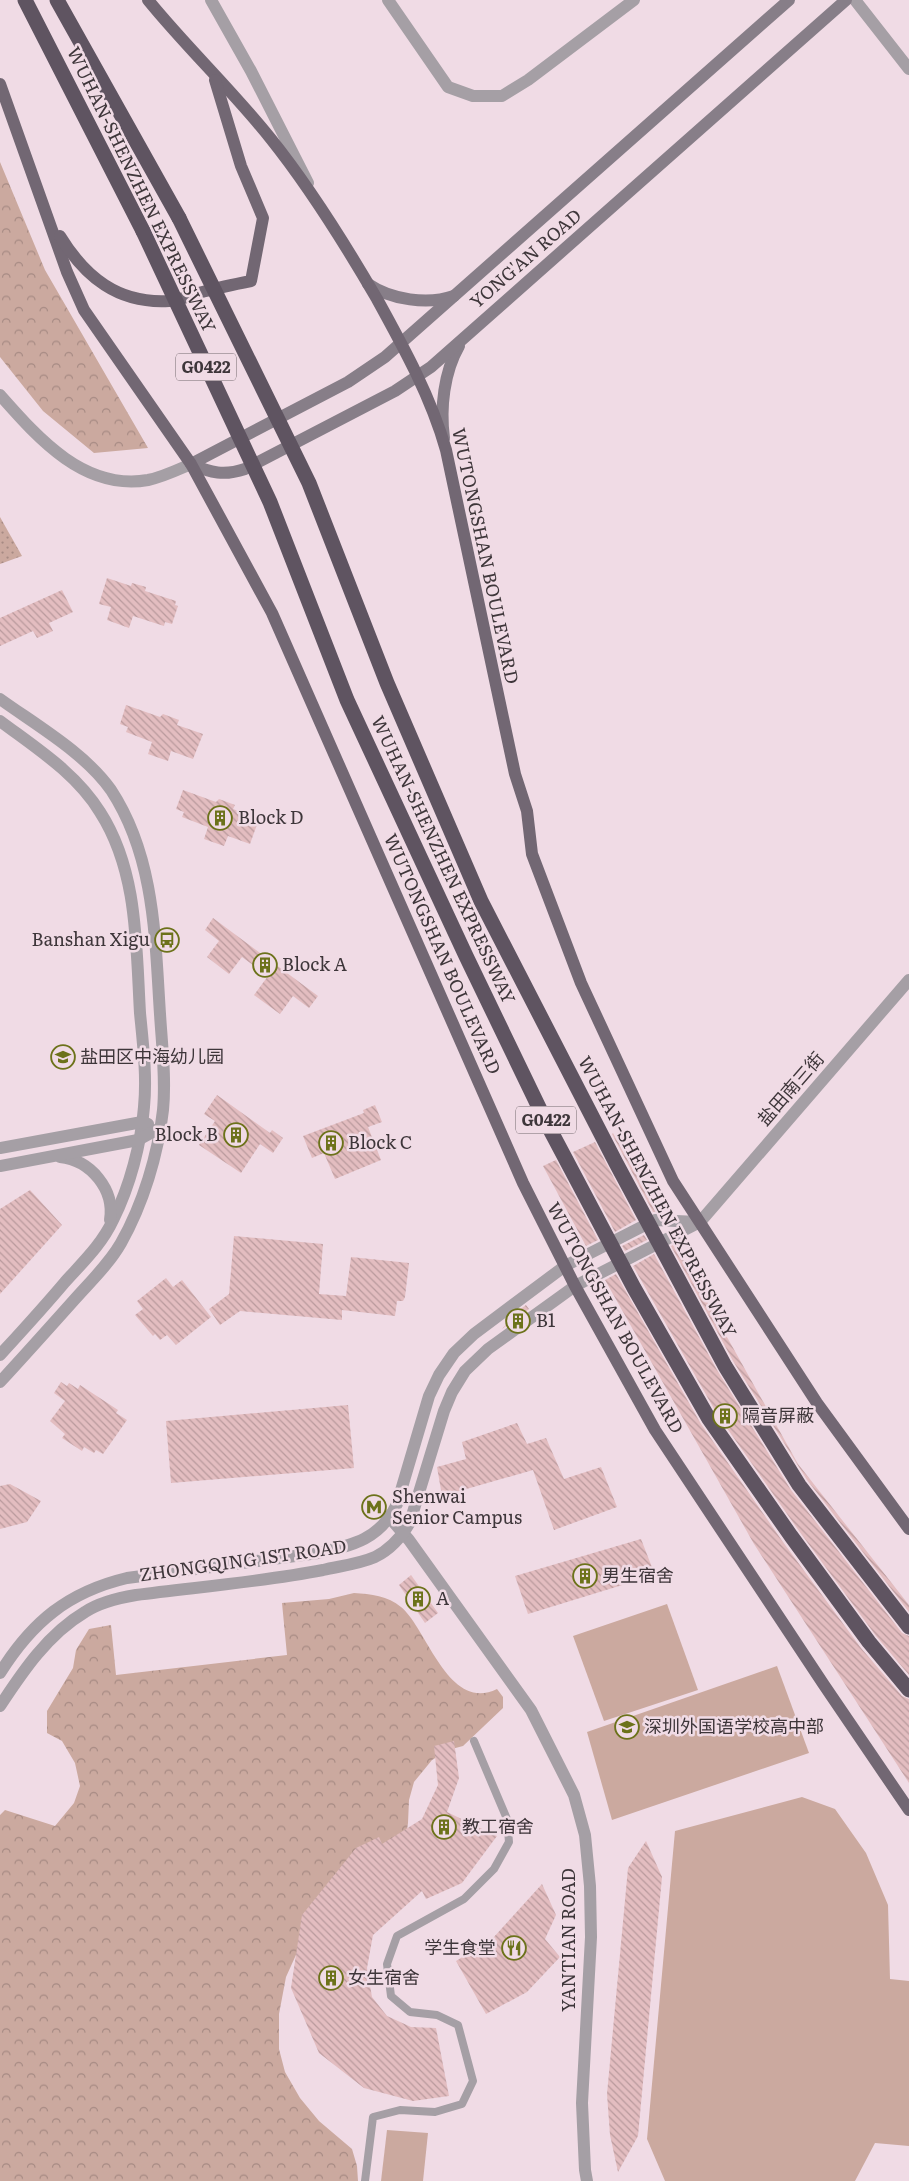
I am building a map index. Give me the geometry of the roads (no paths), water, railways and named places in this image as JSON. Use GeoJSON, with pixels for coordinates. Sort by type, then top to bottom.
{"type":"FeatureCollection","features":[{"type":"Feature","properties":{"kind":"highway","name":"WUHAN-SHENZHEN EXPRESSWAY"},"geometry":{"type":"LineString","coordinates":[[25,0],[143,231],[270,502],[352,708],[462,947],[546,1122],[634,1288],[709,1419],[796,1544],[869,1642],[909,1690]]}},
{"type":"Feature","properties":{"kind":"highway","name":"WUHAN-SHENZHEN EXPRESSWAY"},"geometry":{"type":"LineString","coordinates":[[57,0],[179,218],[309,483],[387,682],[481,901],[607,1145],[725,1366],[799,1485],[909,1627]]}},
{"type":"Feature","properties":{"kind":"main road","name":"WUTONGSHAN BOULEVARD"},"geometry":{"type":"LineString","coordinates":[[148,0],[271,138],[319,206],[368,284],[418,377],[434,412],[446,450],[515,774],[527,811],[532,854],[581,983],[673,1181],[817,1403],[909,1530]]}},
{"type":"Feature","properties":{"kind":"main road","name":"YONG'AN ROAD"},"geometry":{"type":"LineString","coordinates":[[191,464],[348,382],[373,366],[401,344],[789,0]]}},
{"type":"Feature","properties":{"kind":"main road","name":"YONG'AN ROAD"},"geometry":{"type":"LineString","coordinates":[[191,464],[209,472],[220,474],[230,474],[245,469],[395,391],[418,377],[846,0]]}},
{"type":"Feature","properties":{"kind":"main road"},"geometry":{"type":"LineString","coordinates":[[45,212],[79,263],[91,275],[120,293],[137,298],[170,301],[251,281],[263,218],[241,166],[214,76]]}},
{"type":"Feature","properties":{"kind":"main road","name":"WUTONGSHAN BOULEVARD"},"geometry":{"type":"LineString","coordinates":[[0,84],[67,272],[84,310],[191,464],[272,613],[290,649],[523,1183],[564,1266],[665,1445],[909,1810]]}},
{"type":"Feature","properties":{"kind":"main road"},"geometry":{"type":"LineString","coordinates":[[368,284],[386,293],[419,300],[440,299],[458,293]]}},
{"type":"Feature","properties":{"kind":"main road"},"geometry":{"type":"LineString","coordinates":[[446,450],[443,418],[445,389],[454,357],[466,336]]}},
{"type":"Feature","properties":{"kind":"street","name":"WUTONGSHAN BOULEVARD"},"geometry":{"type":"LineString","coordinates":[[210,0],[251,71],[319,206]]}},
{"type":"Feature","properties":{"kind":"street"},"geometry":{"type":"LineString","coordinates":[[388,0],[448,87],[473,96],[502,96],[528,80],[634,0]]}},
{"type":"Feature","properties":{"kind":"street"},"geometry":{"type":"LineString","coordinates":[[855,0],[909,69]]}},
{"type":"Feature","properties":{"kind":"street","name":"YONG'AN ROAD"},"geometry":{"type":"LineString","coordinates":[[0,395],[52,448],[71,463],[93,474],[116,480],[139,481],[163,476],[191,464]]}},
{"type":"Feature","properties":{"kind":"street"},"geometry":{"type":"LineString","coordinates":[[0,699],[72,752],[100,776],[119,804],[134,836],[148,885],[154,928],[163,1078],[163,1110],[160,1128],[148,1178],[137,1210],[112,1256],[0,1382]]}},
{"type":"Feature","properties":{"kind":"street"},"geometry":{"type":"LineString","coordinates":[[0,721],[58,765],[75,781],[100,811],[121,854],[130,889],[145,1074],[142,1122],[121,1203],[104,1236],[0,1356]]}},
{"type":"Feature","properties":{"kind":"street","name":"盐田南三街"},"geometry":{"type":"LineString","coordinates":[[700,1222],[909,980]]}},
{"type":"Feature","properties":{"kind":"street"},"geometry":{"type":"LineString","coordinates":[[0,1148],[142,1122],[160,1128]]}},
{"type":"Feature","properties":{"kind":"street"},"geometry":{"type":"LineString","coordinates":[[0,1166],[138,1140],[160,1128]]}},
{"type":"Feature","properties":{"kind":"street"},"geometry":{"type":"LineString","coordinates":[[47,1157],[64,1158],[79,1163],[92,1171],[102,1182],[110,1197],[111,1205],[110,1221],[104,1236]]}},
{"type":"Feature","properties":{"kind":"street","name":"ZHONGQING 1ST ROAD"},"geometry":{"type":"LineString","coordinates":[[0,1674],[26,1637],[52,1612],[82,1592],[103,1584],[127,1578],[326,1552],[349,1546],[364,1539],[384,1526],[390,1518],[403,1487],[430,1396],[439,1375],[454,1354],[474,1334],[564,1266],[655,1220],[700,1222]]}},
{"type":"Feature","properties":{"kind":"street","name":"ZHONGQING 1ST ROAD"},"geometry":{"type":"LineString","coordinates":[[0,1706],[24,1671],[64,1626],[86,1611],[110,1600],[285,1576],[357,1563],[375,1557],[390,1548],[404,1534],[415,1508],[444,1411],[452,1392],[466,1371],[488,1349],[575,1286],[700,1222]]}},
{"type":"Feature","properties":{"kind":"street","name":"YANTIAN ROAD"},"geometry":{"type":"LineString","coordinates":[[390,1518],[404,1534],[531,1710],[574,1794],[585,1835],[590,1920],[582,2103],[587,2181]]}},
{"type":"Feature","properties":{"kind":"lane"},"geometry":{"type":"LineString","coordinates":[[365,2181],[373,2117],[400,2110],[435,2112],[462,2104],[473,2081],[458,2025],[437,2015],[410,2012],[391,1996],[387,1964],[397,1936],[464,1899],[494,1869],[509,1842],[507,1819],[474,1741]]}},
{"type":"Feature","properties":{"kind":"place","name":"Block D"},"geometry":{"type":"Point","coordinates":[220,818]}},
{"type":"Feature","properties":{"kind":"place","name":"Banshan Xigu"},"geometry":{"type":"Point","coordinates":[167,940]}},
{"type":"Feature","properties":{"kind":"place","name":"Block A"},"geometry":{"type":"Point","coordinates":[265,965]}},
{"type":"Feature","properties":{"kind":"place","name":"盐田区中海幼儿园"},"geometry":{"type":"Point","coordinates":[63,1057]}},
{"type":"Feature","properties":{"kind":"place","name":"Block B"},"geometry":{"type":"Point","coordinates":[236,1135]}},
{"type":"Feature","properties":{"kind":"place","name":"Block C"},"geometry":{"type":"Point","coordinates":[331,1143]}},
{"type":"Feature","properties":{"kind":"place","name":"B1"},"geometry":{"type":"Point","coordinates":[518,1321]}},
{"type":"Feature","properties":{"kind":"place","name":"隔音屏蔽"},"geometry":{"type":"Point","coordinates":[725,1416]}},
{"type":"Feature","properties":{"kind":"place","name":"Shenwai Senior Campus"},"geometry":{"type":"Point","coordinates":[374,1507]}},
{"type":"Feature","properties":{"kind":"place","name":"男生宿舍"},"geometry":{"type":"Point","coordinates":[585,1576]}},
{"type":"Feature","properties":{"kind":"place","name":"A"},"geometry":{"type":"Point","coordinates":[418,1599]}},
{"type":"Feature","properties":{"kind":"place","name":"深圳外国语学校高中部"},"geometry":{"type":"Point","coordinates":[627,1727]}},
{"type":"Feature","properties":{"kind":"place","name":"教工宿舍"},"geometry":{"type":"Point","coordinates":[444,1827]}},
{"type":"Feature","properties":{"kind":"place","name":"学生食堂"},"geometry":{"type":"Point","coordinates":[514,1948]}},
{"type":"Feature","properties":{"kind":"place","name":"女生宿舍"},"geometry":{"type":"Point","coordinates":[331,1978]}}]}
